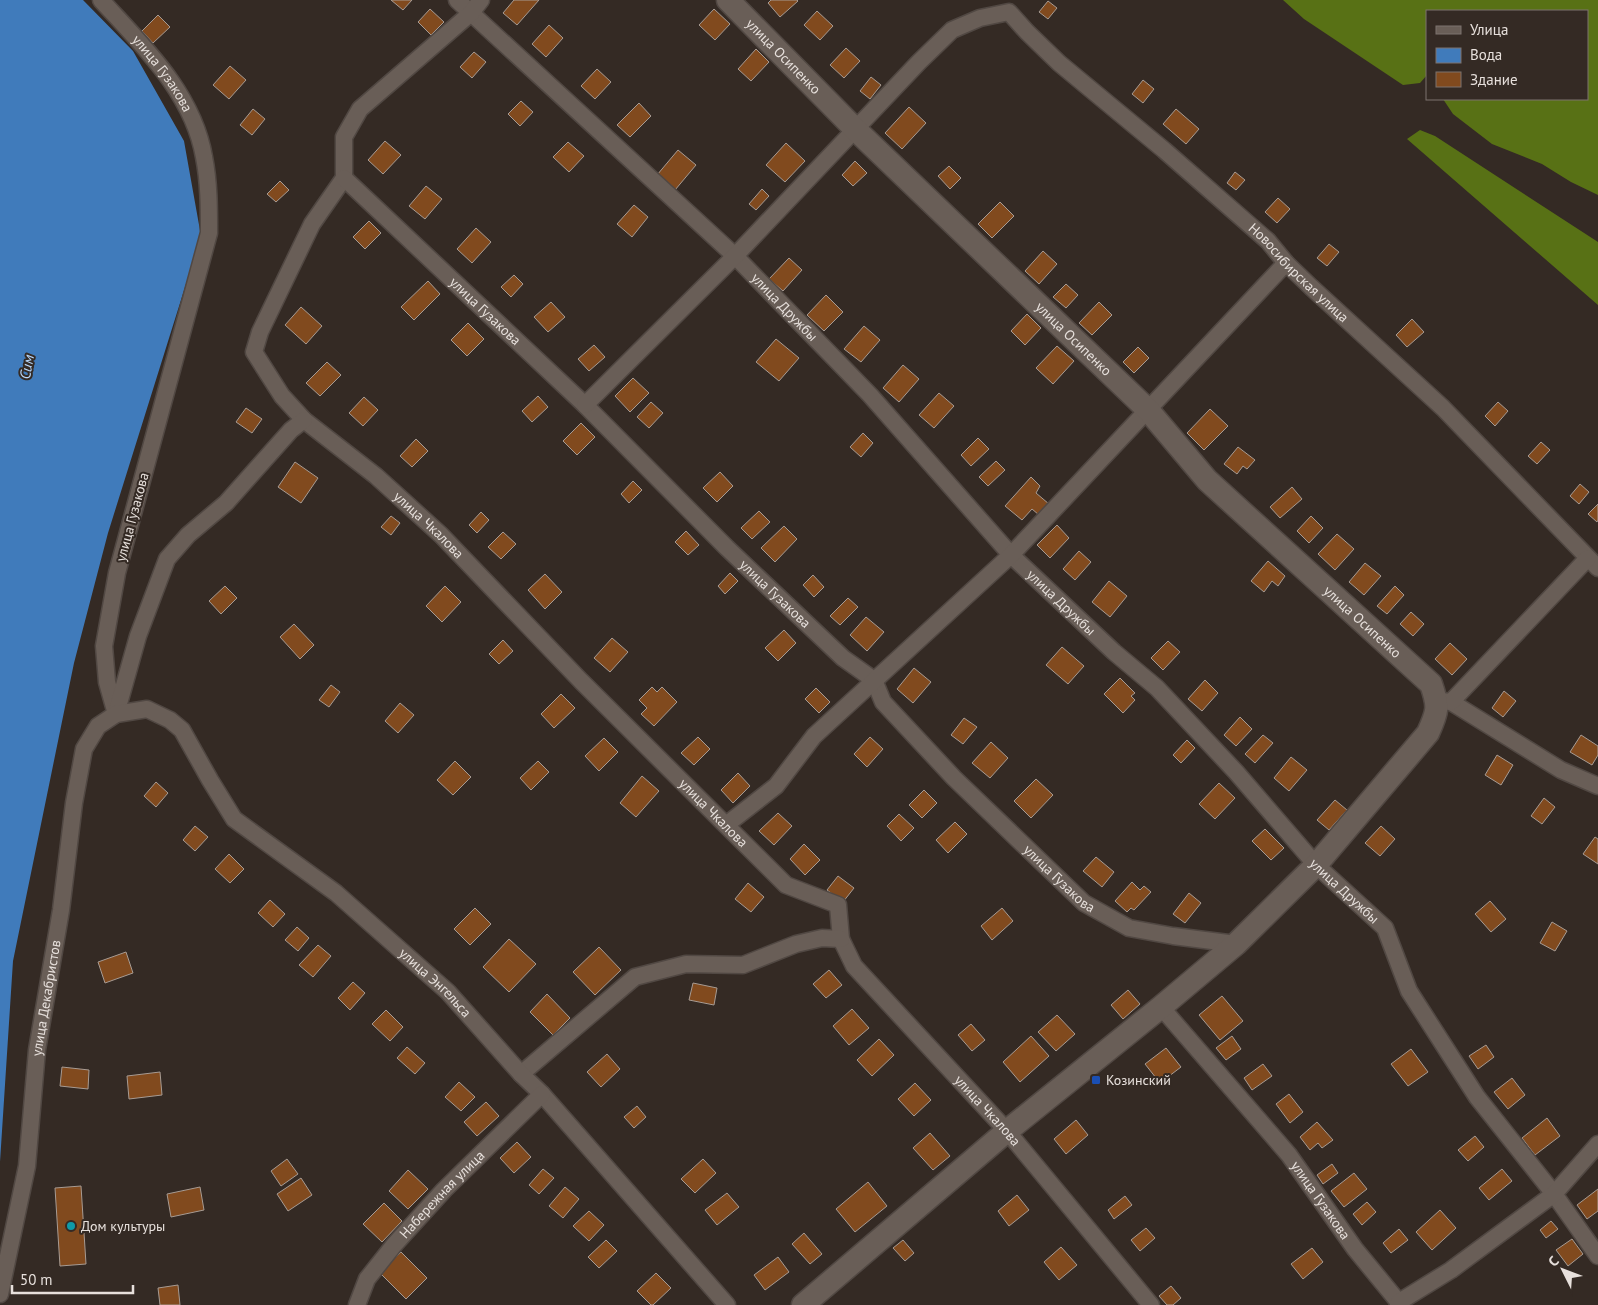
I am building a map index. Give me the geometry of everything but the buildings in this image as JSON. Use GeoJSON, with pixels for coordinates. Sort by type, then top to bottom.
{"type":"FeatureCollection","features":[{"type":"Feature","properties":{"kind":"main road","name":"улица Осипенко"},"geometry":{"type":"LineString","coordinates":[[728,0],[856,130],[1148,410],[1207,480],[1431,684],[1444,701]]}},
{"type":"Feature","properties":{"kind":"main road"},"geometry":{"type":"LineString","coordinates":[[803,1305],[1008,1131],[1236,944],[1316,865],[1428,733],[1444,701]]}},
{"type":"Feature","properties":{"kind":"street","name":"улица Гузакова"},"geometry":{"type":"LineString","coordinates":[[101,0],[158,63],[184,102],[196,126],[204,156],[209,233],[117,573],[104,646],[107,682],[116,714]]}},
{"type":"Feature","properties":{"kind":"street","name":"улица Дружбы"},"geometry":{"type":"LineString","coordinates":[[457,0],[476,7],[735,256],[870,395],[1012,555],[1114,652],[1157,688],[1236,772],[1316,865],[1385,928],[1408,991],[1477,1097],[1554,1194],[1598,1256]]}},
{"type":"Feature","properties":{"kind":"street"},"geometry":{"type":"LineString","coordinates":[[344,178],[344,137],[360,110],[476,7]]}},
{"type":"Feature","properties":{"kind":"street","name":"Новосибирская улица"},"geometry":{"type":"LineString","coordinates":[[856,130],[918,62],[952,30],[980,18],[1009,12],[1059,63],[1164,150],[1268,241],[1286,263],[1443,408],[1593,563]]}},
{"type":"Feature","properties":{"kind":"street"},"geometry":{"type":"LineString","coordinates":[[585,405],[735,256],[856,130]]}},
{"type":"Feature","properties":{"kind":"street","name":"улица Гузакова"},"geometry":{"type":"LineString","coordinates":[[344,178],[585,405],[727,548],[843,658],[874,680],[883,702],[954,778],[1084,903],[1129,928],[1236,944]]}},
{"type":"Feature","properties":{"kind":"street","name":"улица Чкалова"},"geometry":{"type":"LineString","coordinates":[[344,178],[312,224],[260,332],[254,352],[282,396],[304,420],[376,476],[441,535],[581,681],[786,885],[838,905],[841,938],[854,966],[1008,1131],[1151,1305]]}},
{"type":"Feature","properties":{"kind":"street"},"geometry":{"type":"LineString","coordinates":[[726,825],[776,786],[814,736],[1012,555],[1286,263]]}},
{"type":"Feature","properties":{"kind":"street"},"geometry":{"type":"LineString","coordinates":[[116,714],[138,636],[167,559],[188,535],[226,503],[291,430],[304,420]]}},
{"type":"Feature","properties":{"kind":"street"},"geometry":{"type":"LineString","coordinates":[[1593,563],[1444,701],[1561,770],[1598,786]]}},
{"type":"Feature","properties":{"kind":"street","name":"улица Энгельса"},"geometry":{"type":"LineString","coordinates":[[116,714],[147,709],[170,720],[182,730],[234,819],[336,892],[448,992],[521,1074],[542,1094],[727,1305]]}},
{"type":"Feature","properties":{"kind":"street","name":"улица Декабристов"},"geometry":{"type":"LineString","coordinates":[[0,1294],[27,1166],[38,1050],[61,910],[74,803],[84,749],[98,726],[116,714]]}},
{"type":"Feature","properties":{"kind":"street"},"geometry":{"type":"LineString","coordinates":[[521,1074],[635,977],[686,964],[743,965],[796,944],[822,938],[841,938]]}},
{"type":"Feature","properties":{"kind":"street","name":"улица Гузакова"},"geometry":{"type":"LineString","coordinates":[[1161,1007],[1289,1155],[1355,1249],[1399,1304]]}},
{"type":"Feature","properties":{"kind":"street","name":"Набережная улица"},"geometry":{"type":"LineString","coordinates":[[357,1305],[367,1279],[394,1245],[444,1190],[542,1094]]}},
{"type":"Feature","properties":{"kind":"street"},"geometry":{"type":"LineString","coordinates":[[1399,1304],[1451,1270],[1554,1194],[1598,1144]]}},
{"type":"Feature","properties":{"kind":"green space"},"geometry":{"type":"Polygon","coordinates":[[[1283,0],[1598,0],[1598,195],[1571,182],[1542,164],[1492,144],[1453,114],[1444,100],[1588,100],[1588,10],[1426,10],[1426,76],[1420,83],[1403,85],[1304,19],[1283,0]]]}},
{"type":"Feature","properties":{"kind":"green space"},"geometry":{"type":"Polygon","coordinates":[[[1420,130],[1435,136],[1598,242],[1598,305],[1407,139],[1420,130]]]}},
{"type":"Feature","properties":{"kind":"water","name":"Сим"},"geometry":{"type":"Polygon","coordinates":[[[0,0],[83,0],[133,51],[184,141],[201,236],[108,533],[74,663],[13,961],[0,1162],[0,0]]]}},
{"type":"Feature","properties":{"kind":"place","name":"Козинский"},"geometry":{"type":"Point","coordinates":[1096,1080]}},
{"type":"Feature","properties":{"kind":"place","name":"Дом культуры"},"geometry":{"type":"Point","coordinates":[71,1226]}}]}
